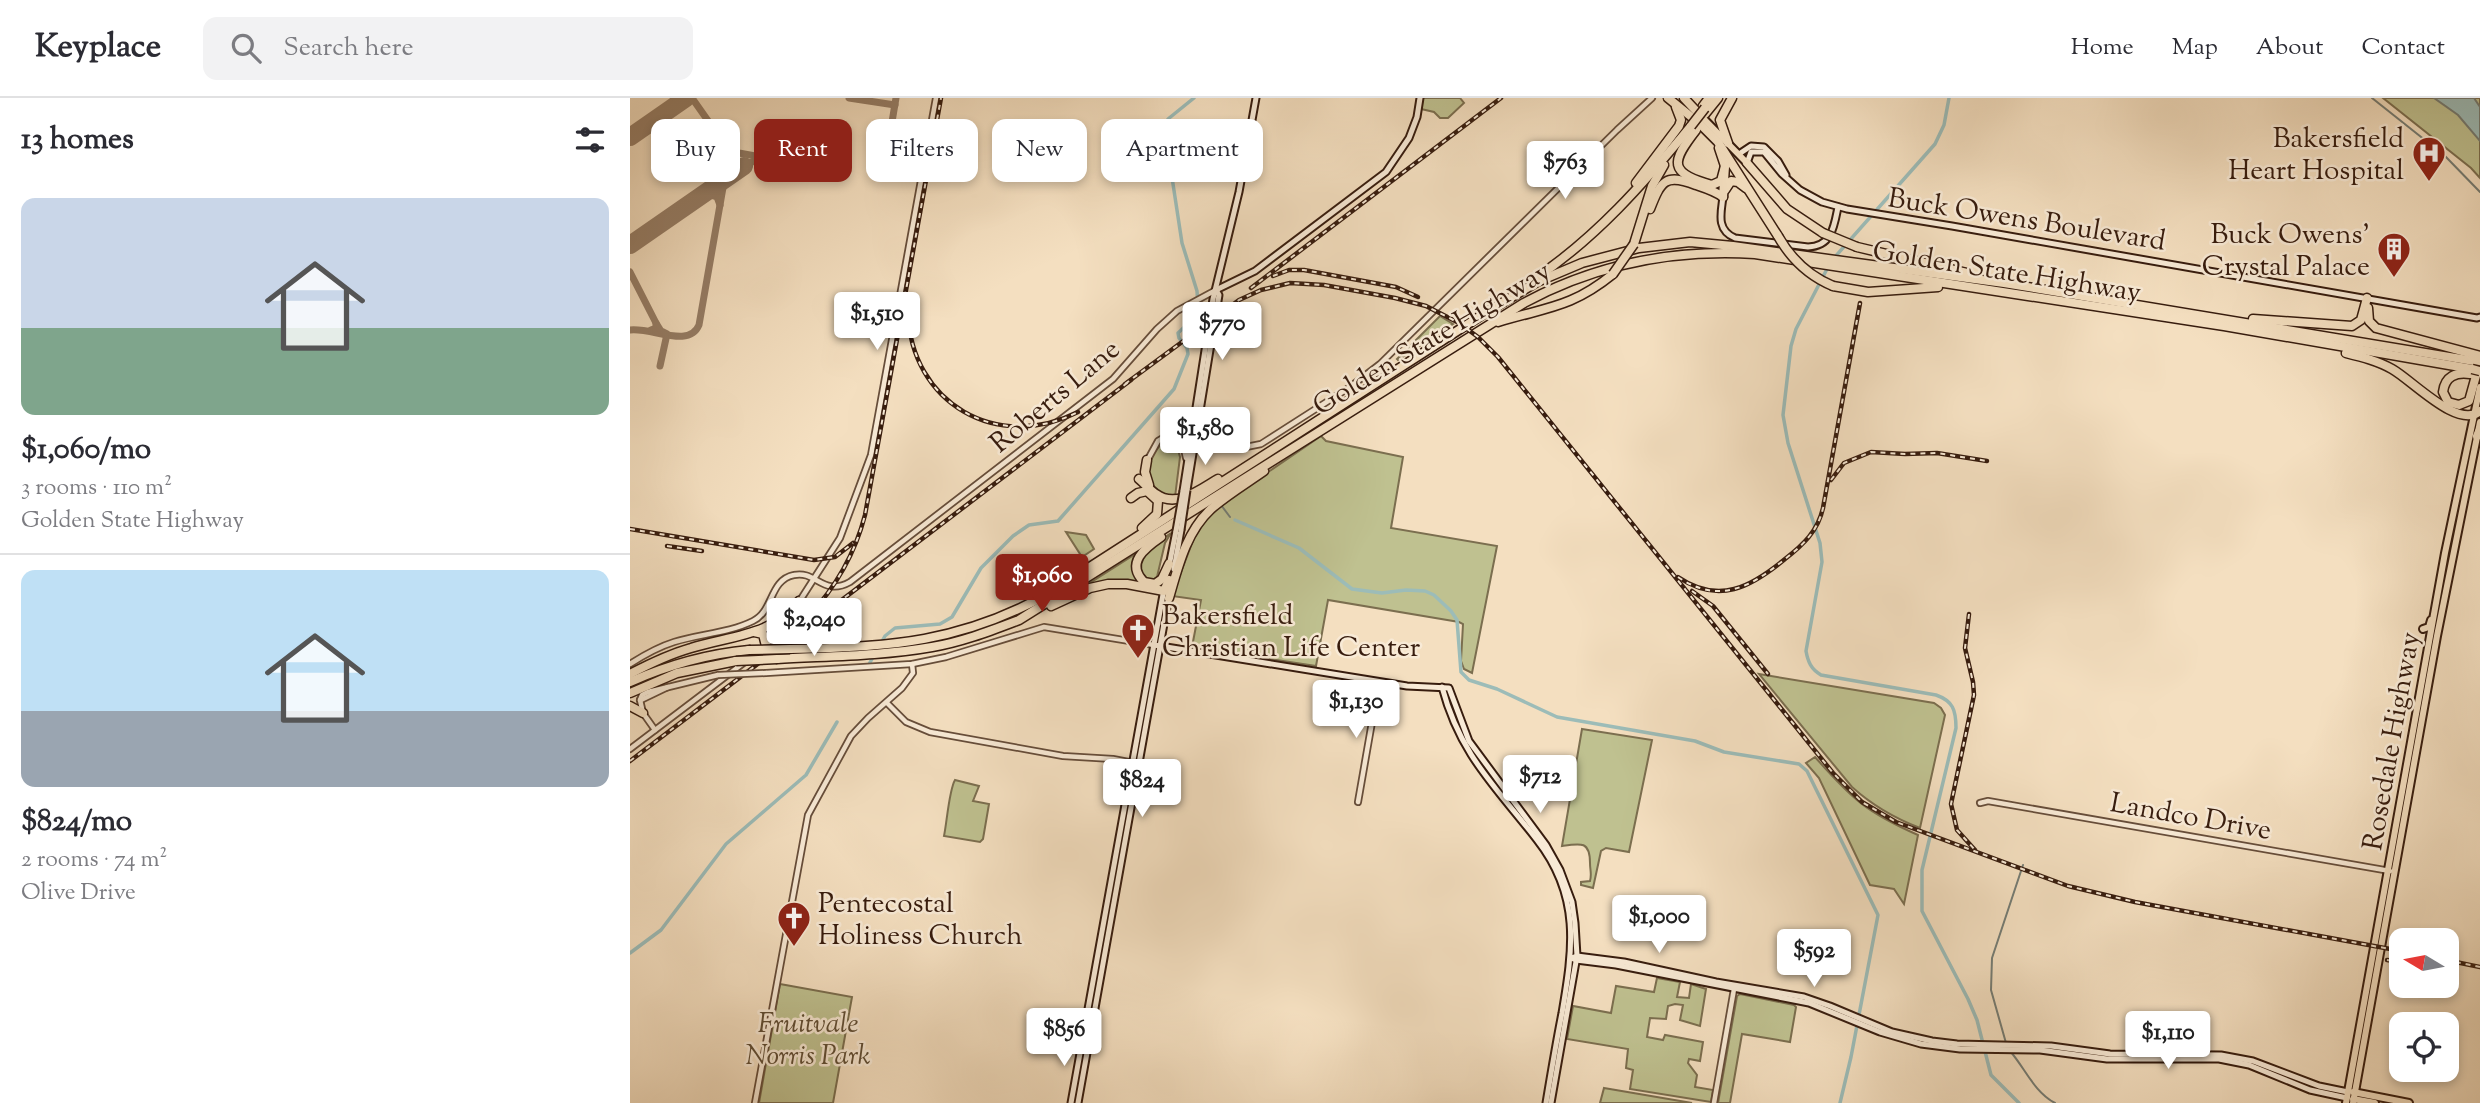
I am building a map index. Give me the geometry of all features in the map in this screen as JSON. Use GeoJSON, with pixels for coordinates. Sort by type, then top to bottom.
{"type":"FeatureCollection","features":[{"type":"Feature","properties":{"kind":"highway"},"geometry":{"type":"LineString","coordinates":[[1633,246],[1657,176],[1714,98]]}},
{"type":"Feature","properties":{"kind":"highway"},"geometry":{"type":"LineString","coordinates":[[1728,143],[1720,120],[1732,98]]}},
{"type":"Feature","properties":{"kind":"highway"},"geometry":{"type":"LineString","coordinates":[[1676,99],[1704,111]]}},
{"type":"Feature","properties":{"kind":"highway"},"geometry":{"type":"LineString","coordinates":[[1676,99],[1708,131],[1733,162],[1790,254],[1806,270],[1833,286],[1868,292],[1926,287],[2002,292]]}},
{"type":"Feature","properties":{"kind":"highway"},"geometry":{"type":"LineString","coordinates":[[1617,211],[1679,126],[1676,99]]}},
{"type":"Feature","properties":{"kind":"highway"},"geometry":{"type":"LineString","coordinates":[[1482,315],[1570,253],[1617,211],[1693,127]]}},
{"type":"Feature","properties":{"kind":"highway"},"geometry":{"type":"LineString","coordinates":[[1693,127],[1679,153],[1677,162],[1680,170],[1688,177],[1712,185],[1721,181],[1725,166]]}},
{"type":"Feature","properties":{"kind":"highway"},"geometry":{"type":"LineString","coordinates":[[1708,131],[1722,153],[1725,166],[1723,197]]}},
{"type":"Feature","properties":{"kind":"highway"},"geometry":{"type":"LineString","coordinates":[[1747,163],[1787,209],[1823,233],[1857,247],[1993,278],[2004,283]]}},
{"type":"Feature","properties":{"kind":"highway"},"geometry":{"type":"LineString","coordinates":[[1489,325],[1570,303],[1613,274],[1633,246],[1658,189],[1667,181],[1680,179],[1723,197]]}},
{"type":"Feature","properties":{"kind":"highway"},"geometry":{"type":"LineString","coordinates":[[1723,197],[1728,183],[1736,181],[1742,184],[1760,208]]}},
{"type":"Feature","properties":{"kind":"highway","name":"Golden State Highway"},"geometry":{"type":"LineString","coordinates":[[630,682],[669,666],[713,654],[748,650],[888,645],[936,638],[971,629],[1029,605],[1537,282],[1594,260],[1639,248],[1690,243],[1783,255],[2002,292],[2225,322],[2477,365]]}},
{"type":"Feature","properties":{"kind":"highway","name":"Golden State Highway"},"geometry":{"type":"LineString","coordinates":[[630,693],[677,673],[736,661],[884,654],[945,645],[996,629],[1029,615],[1323,428],[1551,289],[1597,271],[1632,262],[1697,253],[1783,255]]}},
{"type":"Feature","properties":{"kind":"highway","name":"Golden State Highway"},"geometry":{"type":"LineString","coordinates":[[1879,270],[2004,283],[2209,320]]}},
{"type":"Feature","properties":{"kind":"highway"},"geometry":{"type":"LineString","coordinates":[[2225,322],[2353,326],[2361,320],[2367,298]]}},
{"type":"Feature","properties":{"kind":"highway"},"geometry":{"type":"LineString","coordinates":[[2367,298],[2367,318],[2376,328],[2477,365]]}},
{"type":"Feature","properties":{"kind":"highway","name":"Golden State Highway"},"geometry":{"type":"LineString","coordinates":[[2225,322],[2309,342],[2477,365]]}},
{"type":"Feature","properties":{"kind":"highway"},"geometry":{"type":"LineString","coordinates":[[2309,342],[2388,367],[2452,412],[2478,416]]}},
{"type":"Feature","properties":{"kind":"highway"},"geometry":{"type":"LineString","coordinates":[[2477,365],[2469,401],[2459,405],[2448,402],[2443,391],[2447,380],[2477,365]]}},
{"type":"Feature","properties":{"kind":"highway"},"geometry":{"type":"LineString","coordinates":[[1166,594],[1188,543],[1205,515],[1323,428]]}},
{"type":"Feature","properties":{"kind":"highway"},"geometry":{"type":"LineString","coordinates":[[1072,578],[1154,519],[1158,504],[1145,476],[1147,460]]}},
{"type":"Feature","properties":{"kind":"highway"},"geometry":{"type":"LineString","coordinates":[[1139,480],[1163,498],[1180,499],[1236,468],[1252,463]]}},
{"type":"Feature","properties":{"kind":"highway"},"geometry":{"type":"LineString","coordinates":[[1131,498],[1141,491],[1151,490]]}},
{"type":"Feature","properties":{"kind":"highway"},"geometry":{"type":"LineString","coordinates":[[1172,564],[1155,584],[1142,580],[1136,567],[1139,555],[1144,549],[1221,492]]}},
{"type":"Feature","properties":{"kind":"highway"},"geometry":{"type":"LineString","coordinates":[[1166,594],[1172,564]]}},
{"type":"Feature","properties":{"kind":"highway"},"geometry":{"type":"LineString","coordinates":[[1029,615],[1102,585],[1121,584],[1166,594]]}},
{"type":"Feature","properties":{"kind":"highway"},"geometry":{"type":"LineString","coordinates":[[630,674],[690,648],[754,632],[781,620],[799,601]]}},
{"type":"Feature","properties":{"kind":"highway"},"geometry":{"type":"LineString","coordinates":[[754,632],[763,634],[766,646]]}},
{"type":"Feature","properties":{"kind":"highway"},"geometry":{"type":"LineString","coordinates":[[630,705],[640,700]]}},
{"type":"Feature","properties":{"kind":"highway"},"geometry":{"type":"LineString","coordinates":[[630,705],[643,713]]}},
{"type":"Feature","properties":{"kind":"main road"},"geometry":{"type":"LineString","coordinates":[[1172,564],[1224,245],[1239,192],[1256,98]]}},
{"type":"Feature","properties":{"kind":"main road","name":"Roberts Lane"},"geometry":{"type":"LineString","coordinates":[[1216,290],[1255,271],[1386,172],[1409,138],[1417,117],[1420,98]]}},
{"type":"Feature","properties":{"kind":"main road"},"geometry":{"type":"LineString","coordinates":[[1704,111],[1747,163]]}},
{"type":"Feature","properties":{"kind":"main road","name":"Buck Owens Boulevard"},"geometry":{"type":"LineString","coordinates":[[1739,154],[1751,146],[1764,147],[1778,161],[1786,176]]}},
{"type":"Feature","properties":{"kind":"main road","name":"Buck Owens Boulevard"},"geometry":{"type":"LineString","coordinates":[[1747,163],[1751,152],[1760,151],[1769,156],[1782,174],[1808,196],[1863,213],[1952,226],[2479,319]]}},
{"type":"Feature","properties":{"kind":"main road"},"geometry":{"type":"LineString","coordinates":[[1723,197],[1721,223],[1728,235],[1808,247],[1816,247],[1827,241],[1833,230],[1838,207]]}},
{"type":"Feature","properties":{"kind":"main road"},"geometry":{"type":"LineString","coordinates":[[1185,491],[1186,471],[1201,413],[1219,295],[1216,290]]}},
{"type":"Feature","properties":{"kind":"main road"},"geometry":{"type":"LineString","coordinates":[[1201,413],[1204,377],[1202,370]]}},
{"type":"Feature","properties":{"kind":"main road","name":"Rosedale Highway"},"geometry":{"type":"LineString","coordinates":[[2391,871],[2478,432],[2480,387]]}},
{"type":"Feature","properties":{"kind":"main road","name":"Rosedale Highway"},"geometry":{"type":"LineString","coordinates":[[2350,1098],[2440,584],[2478,416]]}},
{"type":"Feature","properties":{"kind":"main road"},"geometry":{"type":"LineString","coordinates":[[2423,629],[2429,627],[2440,584]]}},
{"type":"Feature","properties":{"kind":"main road"},"geometry":{"type":"LineString","coordinates":[[2438,631],[2436,626],[2441,596],[2440,584]]}},
{"type":"Feature","properties":{"kind":"main road"},"geometry":{"type":"LineString","coordinates":[[1071,1103],[1111,884],[1146,725],[1166,594]]}},
{"type":"Feature","properties":{"kind":"main road"},"geometry":{"type":"LineString","coordinates":[[1157,646],[1407,686],[1446,687],[1463,729],[1476,752],[1546,845],[1560,870],[1574,911],[1575,958],[1549,1103]]}},
{"type":"Feature","properties":{"kind":"main road"},"geometry":{"type":"LineString","coordinates":[[1078,1103],[1113,907],[1144,705],[1157,646]]}},
{"type":"Feature","properties":{"kind":"main road"},"geometry":{"type":"LineString","coordinates":[[1144,705],[1146,725]]}},
{"type":"Feature","properties":{"kind":"main road"},"geometry":{"type":"LineString","coordinates":[[2418,709],[2422,718]]}},
{"type":"Feature","properties":{"kind":"main road"},"geometry":{"type":"LineString","coordinates":[[1111,884],[1113,907]]}},
{"type":"Feature","properties":{"kind":"main road"},"geometry":{"type":"LineString","coordinates":[[1575,958],[1801,1001],[1914,1040],[1982,1047]]}},
{"type":"Feature","properties":{"kind":"main road"},"geometry":{"type":"LineString","coordinates":[[1575,958],[1624,962],[1812,999],[1880,1032],[1914,1040],[1982,1047],[2051,1046],[2110,1054],[2221,1055],[2253,1061],[2350,1098],[2375,1103]]}},
{"type":"Feature","properties":{"kind":"main road"},"geometry":{"type":"LineString","coordinates":[[1549,1103],[1550,1076],[1575,958]]}},
{"type":"Feature","properties":{"kind":"main road"},"geometry":{"type":"LineString","coordinates":[[1734,989],[1773,992]]}},
{"type":"Feature","properties":{"kind":"main road"},"geometry":{"type":"LineString","coordinates":[[1564,1024],[1565,996]]}},
{"type":"Feature","properties":{"kind":"main road"},"geometry":{"type":"LineString","coordinates":[[1801,1001],[1833,1007]]}},
{"type":"Feature","properties":{"kind":"main road"},"geometry":{"type":"LineString","coordinates":[[2350,1098],[2409,1103]]}},
{"type":"Feature","properties":{"kind":"street"},"geometry":{"type":"LineString","coordinates":[[630,749],[766,646],[814,580],[840,538],[871,454],[936,98]]}},
{"type":"Feature","properties":{"kind":"street"},"geometry":{"type":"LineString","coordinates":[[1139,480],[1158,441],[1165,436],[1174,435],[1246,447],[1261,444],[1361,380],[1403,343],[1652,98]]}},
{"type":"Feature","properties":{"kind":"street","name":"Roberts Lane"},"geometry":{"type":"LineString","coordinates":[[630,664],[668,644],[753,621],[764,612],[775,588],[787,578],[798,574],[832,587],[850,582],[1119,374],[1169,317],[1194,300],[1216,290]]}},
{"type":"Feature","properties":{"kind":"street"},"geometry":{"type":"LineString","coordinates":[[1174,435],[1186,451],[1186,471]]}},
{"type":"Feature","properties":{"kind":"street"},"geometry":{"type":"LineString","coordinates":[[655,730],[643,713],[640,700],[669,687],[718,675],[912,664],[946,657],[1044,627],[1157,646]]}},
{"type":"Feature","properties":{"kind":"street"},"geometry":{"type":"LineString","coordinates":[[755,1103],[808,816],[851,736],[908,681],[913,673],[912,664]]}},
{"type":"Feature","properties":{"kind":"street"},"geometry":{"type":"LineString","coordinates":[[1358,802],[1379,682]]}},
{"type":"Feature","properties":{"kind":"street"},"geometry":{"type":"LineString","coordinates":[[887,703],[906,722],[930,732],[1063,756],[1136,763]]}},
{"type":"Feature","properties":{"kind":"street","name":"Landco Drive"},"geometry":{"type":"LineString","coordinates":[[1980,803],[1988,801],[2391,871]]}},
{"type":"Feature","properties":{"kind":"street"},"geometry":{"type":"LineString","coordinates":[[1714,1103],[1734,989]]}},
{"type":"Feature","properties":{"kind":"green space"},"geometry":{"type":"Polygon","coordinates":[[[1423,98],[1460,98],[1464,103],[1448,118],[1440,118],[1434,112],[1421,109],[1423,98]]]}},
{"type":"Feature","properties":{"kind":"green space"},"geometry":{"type":"Polygon","coordinates":[[[2383,98],[2480,98],[2480,178],[2471,168],[2383,98]]]}},
{"type":"Feature","properties":{"kind":"green space"},"geometry":{"type":"Polygon","coordinates":[[[1440,316],[1453,324],[1398,360],[1397,359],[1440,316]]]}},
{"type":"Feature","properties":{"kind":"green space"},"geometry":{"type":"Polygon","coordinates":[[[1321,436],[1326,441],[1403,457],[1391,528],[1497,546],[1472,673],[1464,669],[1461,661],[1463,624],[1328,600],[1316,666],[1192,647],[1201,600],[1172,596],[1194,538],[1206,519],[1224,502],[1321,436]]]}},
{"type":"Feature","properties":{"kind":"green space"},"geometry":{"type":"Polygon","coordinates":[[[1170,440],[1176,442],[1180,457],[1175,497],[1163,494],[1155,488],[1149,470],[1150,460],[1155,452],[1170,440]]]}},
{"type":"Feature","properties":{"kind":"green space"},"geometry":{"type":"Polygon","coordinates":[[[1066,532],[1086,535],[1094,549],[1082,557],[1066,532]]]}},
{"type":"Feature","properties":{"kind":"green space"},"geometry":{"type":"Polygon","coordinates":[[[1171,533],[1165,543],[1157,577],[1151,581],[1145,578],[1141,571],[1143,558],[1152,547],[1171,533]]]}},
{"type":"Feature","properties":{"kind":"green space"},"geometry":{"type":"Polygon","coordinates":[[[1137,553],[1133,570],[1143,585],[1082,588],[1137,553]]]}},
{"type":"Feature","properties":{"kind":"green space"},"geometry":{"type":"Polygon","coordinates":[[[1759,674],[1934,703],[1941,708],[1945,715],[1920,828],[1884,811],[1852,787],[1759,674]]]}},
{"type":"Feature","properties":{"kind":"green space"},"geometry":{"type":"Polygon","coordinates":[[[1582,729],[1652,740],[1629,852],[1606,848],[1601,851],[1593,888],[1581,885],[1581,882],[1591,879],[1590,856],[1586,847],[1579,844],[1562,846],[1582,729]]]}},
{"type":"Feature","properties":{"kind":"green space"},"geometry":{"type":"Polygon","coordinates":[[[1815,757],[1839,784],[1861,803],[1885,819],[1918,835],[1904,904],[1894,889],[1870,885],[1819,778],[1806,763],[1815,757]]]}},
{"type":"Feature","properties":{"kind":"green space"},"geometry":{"type":"Polygon","coordinates":[[[955,780],[979,786],[973,801],[989,804],[983,839],[980,842],[944,836],[955,780]]]}},
{"type":"Feature","properties":{"kind":"green space"},"geometry":{"type":"Polygon","coordinates":[[[1657,978],[1680,982],[1677,997],[1689,998],[1691,984],[1706,989],[1700,1026],[1680,1020],[1683,1005],[1675,1004],[1668,1006],[1666,1019],[1650,1018],[1647,1037],[1663,1040],[1665,1035],[1703,1042],[1700,1061],[1689,1059],[1688,1063],[1697,1075],[1695,1087],[1713,1090],[1711,1102],[1630,1089],[1633,1070],[1626,1068],[1628,1049],[1567,1039],[1573,1006],[1611,1013],[1616,986],[1654,992],[1657,978]]]}},
{"type":"Feature","properties":{"kind":"green space","name":"Fruitvale Norris Park"},"geometry":{"type":"Polygon","coordinates":[[[780,984],[852,997],[833,1103],[759,1103],[780,984]]]}},
{"type":"Feature","properties":{"kind":"green space"},"geometry":{"type":"Polygon","coordinates":[[[1740,994],[1794,1005],[1796,1007],[1790,1042],[1742,1034],[1730,1103],[1718,1103],[1737,996],[1740,994]]]}},
{"type":"Feature","properties":{"kind":"green space"},"geometry":{"type":"Polygon","coordinates":[[[1604,1088],[1692,1103],[1600,1103],[1604,1088]]]}},
{"type":"Feature","properties":{"kind":"water"},"geometry":{"type":"Polygon","coordinates":[[[2434,98],[2474,98],[2480,107],[2480,141],[2458,115],[2434,98]]]}},
{"type":"Feature","properties":{"kind":"waterway"},"geometry":{"type":"LineString","coordinates":[[868,666],[885,636],[895,628],[940,624],[952,617],[981,568],[1013,536],[1029,525],[1058,521],[1174,389],[1188,354],[1178,333],[1194,318],[1198,306],[1197,291],[1182,243],[1166,138],[1168,119],[1194,98]]}},
{"type":"Feature","properties":{"kind":"waterway"},"geometry":{"type":"LineString","coordinates":[[1834,258],[1935,144],[1944,125],[1949,98]]}},
{"type":"Feature","properties":{"kind":"waterway"},"geometry":{"type":"LineString","coordinates":[[2372,98],[2445,156],[2480,192]]}},
{"type":"Feature","properties":{"kind":"waterway"},"geometry":{"type":"LineString","coordinates":[[1828,267],[1796,329],[1791,346],[1783,415],[1788,443],[1820,543],[1822,562],[1806,651],[1812,668],[1821,675],[1936,695],[1952,707],[1956,728],[1922,870],[1922,911],[1977,1020],[1991,1075],[2019,1103]]}},
{"type":"Feature","properties":{"kind":"waterway"},"geometry":{"type":"LineString","coordinates":[[1204,422],[1213,437]]}},
{"type":"Feature","properties":{"kind":"waterway"},"geometry":{"type":"LineString","coordinates":[[1221,505],[1230,517]]}},
{"type":"Feature","properties":{"kind":"waterway"},"geometry":{"type":"LineString","coordinates":[[1235,520],[1299,548],[1352,589],[1382,593],[1425,591],[1434,595],[1457,620],[1461,672],[1469,680],[1497,689],[1557,717],[1695,741],[1724,752],[1799,764],[1807,771],[1878,915],[1840,1103]]}},
{"type":"Feature","properties":{"kind":"waterway"},"geometry":{"type":"LineString","coordinates":[[630,953],[661,930],[726,844],[806,775],[837,722]]}},
{"type":"Feature","properties":{"kind":"waterway"},"geometry":{"type":"LineString","coordinates":[[2006,1043],[1991,990],[1992,958],[2023,865]]}},
{"type":"Feature","properties":{"kind":"waterway"},"geometry":{"type":"LineString","coordinates":[[2010,1051],[2035,1086],[2055,1103]]}},
{"type":"Feature","properties":{"kind":"taxiway"},"geometry":{"type":"LineString","coordinates":[[667,111],[683,98]]}},
{"type":"Feature","properties":{"kind":"taxiway"},"geometry":{"type":"LineString","coordinates":[[630,330],[679,336],[694,332],[699,325],[724,182],[731,166],[730,152],[692,98]]}},
{"type":"Feature","properties":{"kind":"taxiway"},"geometry":{"type":"LineString","coordinates":[[849,98],[895,105]]}},
{"type":"Feature","properties":{"kind":"taxiway"},"geometry":{"type":"LineString","coordinates":[[892,119],[896,98]]}},
{"type":"Feature","properties":{"kind":"taxiway"},"geometry":{"type":"LineString","coordinates":[[740,153],[754,156]]}},
{"type":"Feature","properties":{"kind":"taxiway"},"geometry":{"type":"LineString","coordinates":[[744,166],[754,161]]}},
{"type":"Feature","properties":{"kind":"taxiway"},"geometry":{"type":"LineString","coordinates":[[705,193],[719,182]]}},
{"type":"Feature","properties":{"kind":"taxiway"},"geometry":{"type":"LineString","coordinates":[[682,210],[707,194],[717,197],[720,205]]}},
{"type":"Feature","properties":{"kind":"taxiway"},"geometry":{"type":"LineString","coordinates":[[630,272],[656,323]]}},
{"type":"Feature","properties":{"kind":"taxiway"},"geometry":{"type":"LineString","coordinates":[[651,330],[656,328],[656,323],[661,331],[667,334],[660,366]]}},
{"type":"Feature","properties":{"kind":"runway"},"geometry":{"type":"LineString","coordinates":[[630,137],[686,98]]}},
{"type":"Feature","properties":{"kind":"runway"},"geometry":{"type":"LineString","coordinates":[[630,245],[744,166]]}},
{"type":"Feature","properties":{"kind":"railway"},"geometry":{"type":"LineString","coordinates":[[808,617],[843,570],[865,515],[941,98]]}},
{"type":"Feature","properties":{"kind":"railway"},"geometry":{"type":"LineString","coordinates":[[1251,288],[1501,98]]}},
{"type":"Feature","properties":{"kind":"railway"},"geometry":{"type":"LineString","coordinates":[[1273,276],[1289,270],[1304,270],[1396,287],[1418,297]]}},
{"type":"Feature","properties":{"kind":"railway"},"geometry":{"type":"LineString","coordinates":[[1125,384],[1239,300],[1261,290],[1290,283],[1324,285],[1426,306],[1459,323],[1498,357],[1833,773],[1862,802],[1896,822],[2068,886],[2135,902],[2389,949]]}},
{"type":"Feature","properties":{"kind":"railway"},"geometry":{"type":"LineString","coordinates":[[1678,577],[1707,590],[1734,589],[1760,578],[1798,548],[1814,531],[1823,508],[1860,303]]}},
{"type":"Feature","properties":{"kind":"railway"},"geometry":{"type":"LineString","coordinates":[[908,313],[913,345],[924,372],[942,395],[964,412],[989,422],[1018,426],[1048,423],[1078,412]]}},
{"type":"Feature","properties":{"kind":"railway"},"geometry":{"type":"LineString","coordinates":[[630,761],[1131,380]]}},
{"type":"Feature","properties":{"kind":"railway"},"geometry":{"type":"LineString","coordinates":[[1831,480],[1844,463],[1871,452],[1937,453],[1987,461]]}},
{"type":"Feature","properties":{"kind":"railway"},"geometry":{"type":"LineString","coordinates":[[630,529],[814,560],[835,557],[853,543]]}},
{"type":"Feature","properties":{"kind":"railway"},"geometry":{"type":"LineString","coordinates":[[667,546],[702,551]]}},
{"type":"Feature","properties":{"kind":"railway"},"geometry":{"type":"LineString","coordinates":[[1692,591],[1713,606],[1768,674]]}},
{"type":"Feature","properties":{"kind":"railway"},"geometry":{"type":"LineString","coordinates":[[1969,614],[1965,648],[1974,695],[1951,804],[1957,830],[1975,850]]}},
{"type":"Feature","properties":{"kind":"railway"},"geometry":{"type":"LineString","coordinates":[[2459,963],[2480,967]]}},
{"type":"Feature","properties":{"kind":"place","name":"Bakersfield Heart Hospital"},"geometry":{"type":"Point","coordinates":[2429,183]}},
{"type":"Feature","properties":{"kind":"place","name":"Buck Owens' Crystal Palace"},"geometry":{"type":"Point","coordinates":[2394,279]}},
{"type":"Feature","properties":{"kind":"place","name":"Bakersfield Christian Life Center"},"geometry":{"type":"Point","coordinates":[1138,660]}},
{"type":"Feature","properties":{"kind":"place","name":"Pentecostal Holiness Church"},"geometry":{"type":"Point","coordinates":[794,948]}}]}
